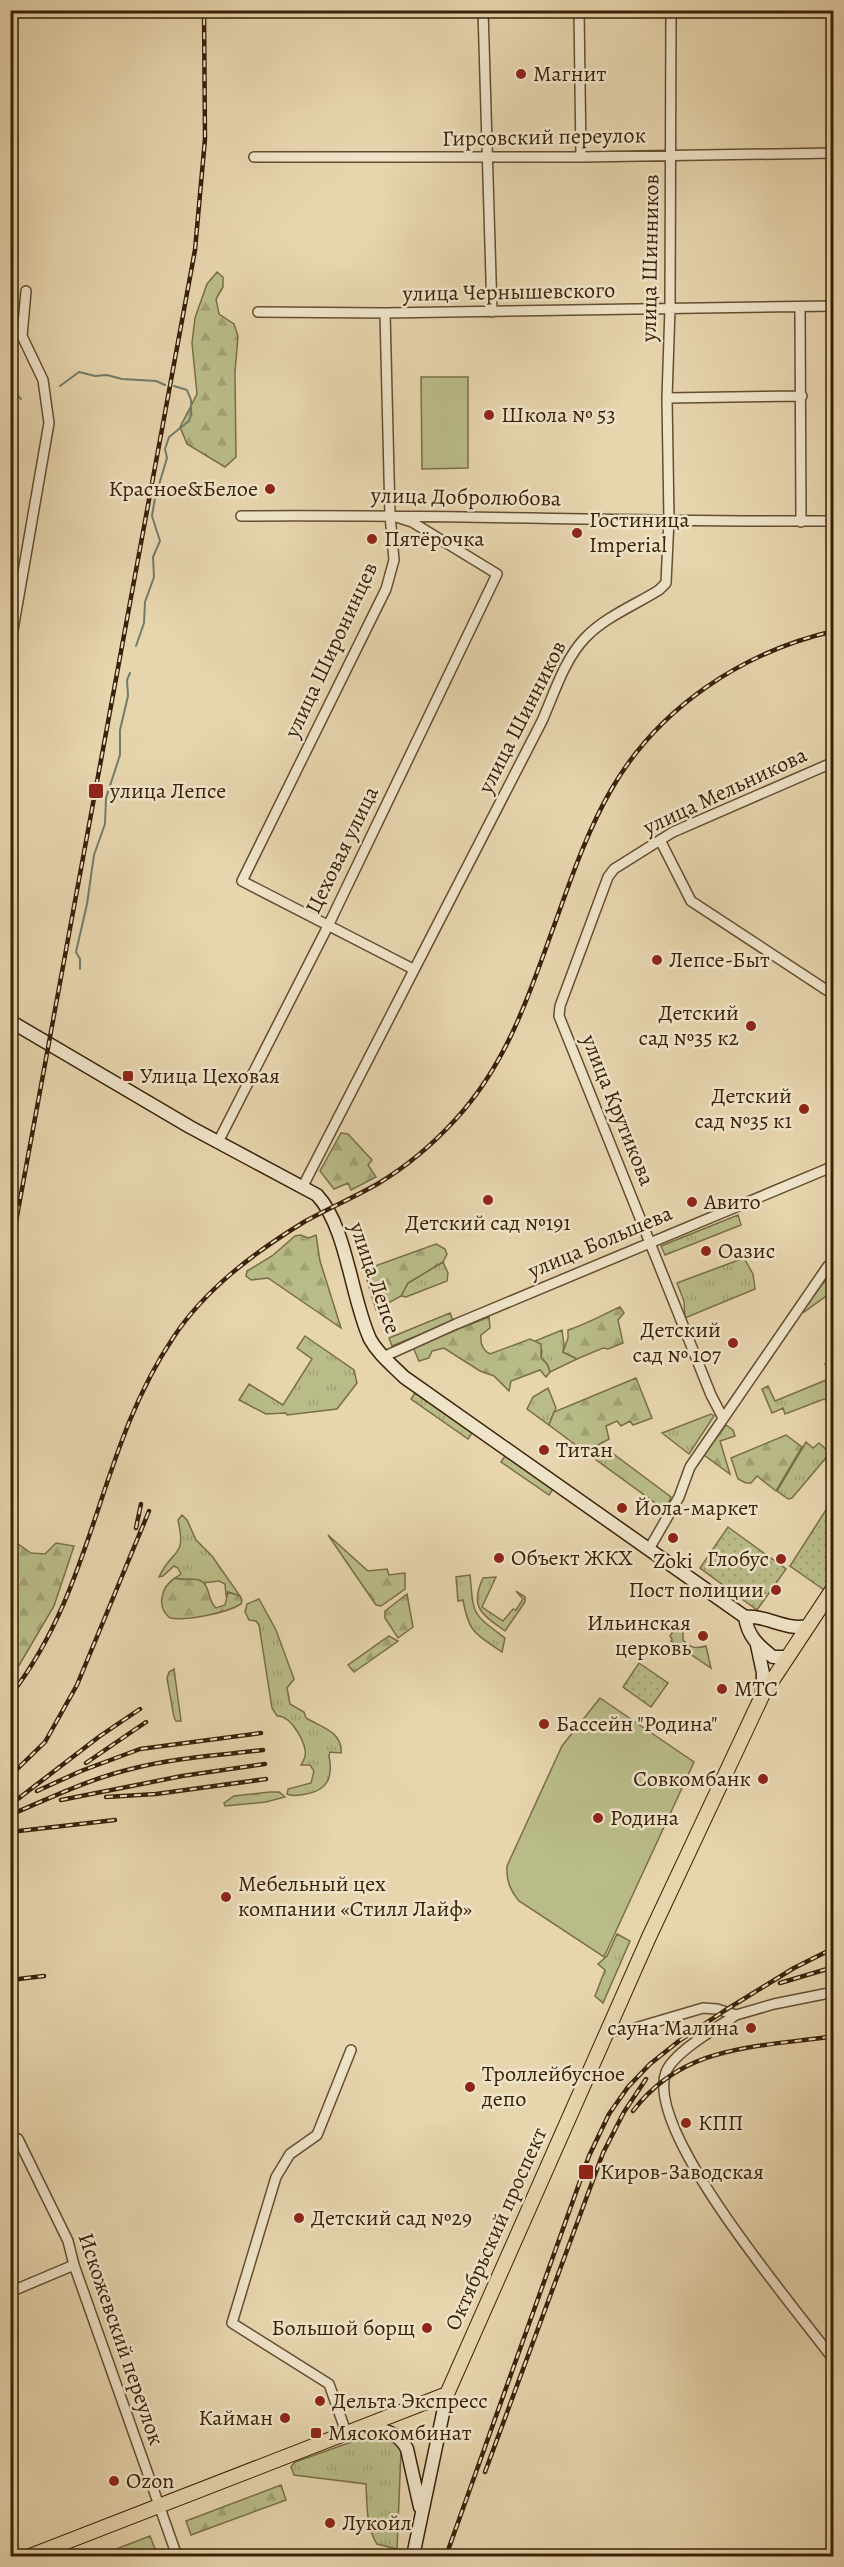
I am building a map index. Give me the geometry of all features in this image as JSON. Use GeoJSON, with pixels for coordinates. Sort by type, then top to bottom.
{"type":"FeatureCollection","features":[{"type":"Feature","properties":{"kind":"main road","name":"улица Лепсе"},"geometry":{"type":"LineString","coordinates":[[10,1021],[218,1142],[317,1195],[324,1203],[336,1228],[369,1336],[383,1357],[404,1377],[745,1617],[754,1616],[793,1628],[807,1626]]}},
{"type":"Feature","properties":{"kind":"main road","name":"Октябрьский проспект"},"geometry":{"type":"LineString","coordinates":[[447,2394],[649,1936],[762,1696],[834,1587]]}},
{"type":"Feature","properties":{"kind":"main road"},"geometry":{"type":"LineString","coordinates":[[745,1617],[747,1629],[757,1645],[773,1658],[790,1653],[788,1633],[770,1620]]}},
{"type":"Feature","properties":{"kind":"main road"},"geometry":{"type":"LineString","coordinates":[[757,1645],[763,1673],[762,1696]]}},
{"type":"Feature","properties":{"kind":"main road"},"geometry":{"type":"LineString","coordinates":[[30,2556],[447,2394]]}},
{"type":"Feature","properties":{"kind":"main road"},"geometry":{"type":"LineString","coordinates":[[413,2556],[447,2394]]}},
{"type":"Feature","properties":{"kind":"main road"},"geometry":{"type":"LineString","coordinates":[[352,2430],[388,2431],[398,2435],[407,2449],[421,2511]]}},
{"type":"Feature","properties":{"kind":"street"},"geometry":{"type":"LineString","coordinates":[[483,10],[492,312]]}},
{"type":"Feature","properties":{"kind":"street"},"geometry":{"type":"LineString","coordinates":[[579,10],[581,157]]}},
{"type":"Feature","properties":{"kind":"street","name":"улица Шинников"},"geometry":{"type":"LineString","coordinates":[[303,1186],[542,721],[563,672],[584,639],[602,624],[659,590],[666,583],[669,519],[667,398],[670,308],[670,10]]}},
{"type":"Feature","properties":{"kind":"street","name":"Гирсовский переулок"},"geometry":{"type":"LineString","coordinates":[[254,157],[487,158],[834,153]]}},
{"type":"Feature","properties":{"kind":"street"},"geometry":{"type":"LineString","coordinates":[[10,647],[49,423],[43,380],[22,336],[26,291]]}},
{"type":"Feature","properties":{"kind":"street","name":"улица Чернышевского"},"geometry":{"type":"LineString","coordinates":[[258,312],[492,312],[834,306]]}},
{"type":"Feature","properties":{"kind":"street"},"geometry":{"type":"LineString","coordinates":[[800,307],[801,522]]}},
{"type":"Feature","properties":{"kind":"street","name":"улица Широнинцев"},"geometry":{"type":"LineString","coordinates":[[327,926],[242,881],[386,589],[394,560],[390,515],[385,313]]}},
{"type":"Feature","properties":{"kind":"street"},"geometry":{"type":"LineString","coordinates":[[667,398],[802,396]]}},
{"type":"Feature","properties":{"kind":"street","name":"улица Добролюбова"},"geometry":{"type":"LineString","coordinates":[[241,516],[390,515],[834,521]]}},
{"type":"Feature","properties":{"kind":"street","name":"Цеховая улица"},"geometry":{"type":"LineString","coordinates":[[218,1142],[327,926],[497,574],[412,522],[390,515]]}},
{"type":"Feature","properties":{"kind":"street","name":"улица Мельникова"},"geometry":{"type":"LineString","coordinates":[[559,1016],[560,1006],[614,869],[660,840],[708,815],[834,762]]}},
{"type":"Feature","properties":{"kind":"street"},"geometry":{"type":"LineString","coordinates":[[660,840],[691,901],[834,995]]}},
{"type":"Feature","properties":{"kind":"street"},"geometry":{"type":"LineString","coordinates":[[327,926],[413,969]]}},
{"type":"Feature","properties":{"kind":"street","name":"улица Крутикова"},"geometry":{"type":"LineString","coordinates":[[559,1016],[711,1395],[723,1418]]}},
{"type":"Feature","properties":{"kind":"street","name":"улица Большева"},"geometry":{"type":"LineString","coordinates":[[383,1357],[834,1166]]}},
{"type":"Feature","properties":{"kind":"street"},"geometry":{"type":"LineString","coordinates":[[649,1549],[679,1497],[690,1467],[828,1266],[834,1263]]}},
{"type":"Feature","properties":{"kind":"street"},"geometry":{"type":"LineString","coordinates":[[834,1992],[736,2014],[683,2053],[667,2070],[664,2088],[670,2117],[687,2156],[712,2199],[834,2360]]}},
{"type":"Feature","properties":{"kind":"street"},"geometry":{"type":"LineString","coordinates":[[608,2030],[625,2031],[703,2008],[736,2014]]}},
{"type":"Feature","properties":{"kind":"street"},"geometry":{"type":"LineString","coordinates":[[351,2050],[317,2135],[290,2154],[276,2177],[232,2323],[329,2384],[352,2430]]}},
{"type":"Feature","properties":{"kind":"street","name":"Искожевский переулок"},"geometry":{"type":"LineString","coordinates":[[18,2139],[68,2241],[74,2265],[177,2556]]}},
{"type":"Feature","properties":{"kind":"street"},"geometry":{"type":"LineString","coordinates":[[10,2292],[74,2265]]}},
{"type":"Feature","properties":{"kind":"green space"},"geometry":{"type":"Polygon","coordinates":[[[217,272],[223,277],[223,287],[216,299],[219,314],[234,324],[238,336],[235,372],[236,457],[225,467],[187,444],[180,427],[197,394],[192,343],[195,318],[207,284],[217,272]]]}},
{"type":"Feature","properties":{"kind":"green space"},"geometry":{"type":"Polygon","coordinates":[[[421,377],[468,377],[468,468],[422,469],[421,377]]]}},
{"type":"Feature","properties":{"kind":"green space"},"geometry":{"type":"Polygon","coordinates":[[[341,1133],[348,1134],[372,1160],[368,1165],[376,1177],[351,1190],[348,1183],[334,1189],[320,1171],[341,1133]]]}},
{"type":"Feature","properties":{"kind":"green space"},"geometry":{"type":"Polygon","coordinates":[[[738,1215],[741,1225],[665,1255],[661,1246],[738,1215]]]}},
{"type":"Feature","properties":{"kind":"green space"},"geometry":{"type":"Polygon","coordinates":[[[316,1235],[320,1261],[341,1328],[268,1278],[251,1280],[246,1276],[247,1271],[272,1256],[295,1236],[309,1238],[316,1235]]]}},
{"type":"Feature","properties":{"kind":"green space"},"geometry":{"type":"Polygon","coordinates":[[[436,1244],[445,1249],[447,1254],[443,1262],[408,1283],[401,1296],[376,1310],[364,1270],[436,1244]]]}},
{"type":"Feature","properties":{"kind":"green space"},"geometry":{"type":"Polygon","coordinates":[[[744,1258],[753,1274],[755,1289],[685,1318],[684,1301],[677,1283],[744,1258]]]}},
{"type":"Feature","properties":{"kind":"green space"},"geometry":{"type":"Polygon","coordinates":[[[443,1262],[448,1273],[447,1281],[406,1297],[401,1296],[408,1283],[443,1262]]]}},
{"type":"Feature","properties":{"kind":"green space"},"geometry":{"type":"Polygon","coordinates":[[[833,1270],[833,1291],[804,1312],[803,1310],[833,1270]]]}},
{"type":"Feature","properties":{"kind":"green space"},"geometry":{"type":"Polygon","coordinates":[[[620,1307],[624,1313],[618,1320],[623,1343],[608,1349],[603,1348],[577,1359],[563,1352],[568,1330],[620,1307]]]}},
{"type":"Feature","properties":{"kind":"green space"},"geometry":{"type":"Polygon","coordinates":[[[450,1313],[453,1321],[392,1346],[389,1338],[450,1313]]]}},
{"type":"Feature","properties":{"kind":"green space"},"geometry":{"type":"Polygon","coordinates":[[[489,1317],[490,1328],[481,1335],[483,1349],[490,1354],[530,1339],[541,1344],[541,1358],[547,1364],[550,1372],[546,1377],[540,1370],[511,1381],[509,1391],[494,1376],[480,1371],[444,1348],[432,1351],[429,1358],[419,1361],[413,1347],[489,1317]]]}},
{"type":"Feature","properties":{"kind":"green space"},"geometry":{"type":"Polygon","coordinates":[[[562,1330],[563,1352],[577,1359],[550,1372],[547,1364],[541,1358],[542,1351],[535,1341],[562,1330]]]}},
{"type":"Feature","properties":{"kind":"green space"},"geometry":{"type":"Polygon","coordinates":[[[305,1336],[354,1370],[357,1383],[337,1409],[287,1415],[286,1413],[266,1414],[239,1400],[249,1384],[283,1405],[312,1359],[297,1348],[305,1336]]]}},
{"type":"Feature","properties":{"kind":"green space"},"geometry":{"type":"Polygon","coordinates":[[[833,1361],[833,1404],[824,1399],[785,1414],[783,1408],[772,1413],[762,1389],[768,1386],[775,1401],[831,1378],[825,1364],[833,1361]]]}},
{"type":"Feature","properties":{"kind":"green space"},"geometry":{"type":"Polygon","coordinates":[[[636,1378],[652,1418],[633,1425],[630,1421],[621,1426],[617,1421],[606,1426],[609,1439],[585,1452],[549,1425],[554,1412],[636,1378]]]}},
{"type":"Feature","properties":{"kind":"green space"},"geometry":{"type":"Polygon","coordinates":[[[548,1388],[556,1408],[549,1425],[527,1409],[533,1397],[548,1388]]]}},
{"type":"Feature","properties":{"kind":"green space"},"geometry":{"type":"Polygon","coordinates":[[[415,1393],[472,1433],[468,1439],[411,1399],[415,1393]]]}},
{"type":"Feature","properties":{"kind":"green space"},"geometry":{"type":"Polygon","coordinates":[[[711,1414],[714,1416],[689,1454],[662,1433],[711,1414]]]}},
{"type":"Feature","properties":{"kind":"green space"},"geometry":{"type":"Polygon","coordinates":[[[726,1425],[733,1430],[735,1436],[720,1441],[730,1474],[704,1455],[726,1425]]]}},
{"type":"Feature","properties":{"kind":"green space"},"geometry":{"type":"Polygon","coordinates":[[[786,1435],[802,1447],[776,1491],[757,1476],[751,1483],[738,1479],[731,1458],[786,1435]]]}},
{"type":"Feature","properties":{"kind":"green space"},"geometry":{"type":"Polygon","coordinates":[[[806,1442],[813,1448],[819,1443],[830,1453],[792,1498],[788,1499],[777,1491],[806,1442]]]}},
{"type":"Feature","properties":{"kind":"green space"},"geometry":{"type":"Polygon","coordinates":[[[602,1449],[608,1450],[671,1497],[665,1510],[595,1459],[602,1449]]]}},
{"type":"Feature","properties":{"kind":"green space"},"geometry":{"type":"Polygon","coordinates":[[[505,1456],[553,1489],[549,1495],[501,1462],[505,1456]]]}},
{"type":"Feature","properties":{"kind":"green space"},"geometry":{"type":"Polygon","coordinates":[[[833,1499],[833,1582],[827,1592],[790,1566],[833,1499]]]}},
{"type":"Feature","properties":{"kind":"green space"},"geometry":{"type":"Polygon","coordinates":[[[182,1515],[187,1520],[196,1540],[212,1556],[240,1596],[228,1592],[226,1595],[225,1584],[219,1581],[203,1583],[197,1580],[175,1578],[181,1574],[174,1566],[159,1577],[179,1548],[181,1541],[178,1520],[182,1515]]]}},
{"type":"Feature","properties":{"kind":"green space"},"geometry":{"type":"Polygon","coordinates":[[[728,1527],[786,1569],[757,1610],[700,1568],[728,1527]]]}},
{"type":"Feature","properties":{"kind":"green space"},"geometry":{"type":"Polygon","coordinates":[[[328,1535],[368,1571],[387,1569],[389,1575],[405,1573],[405,1589],[381,1606],[376,1605],[328,1535]]]}},
{"type":"Feature","properties":{"kind":"green space"},"geometry":{"type":"Polygon","coordinates":[[[11,1539],[31,1553],[45,1554],[56,1543],[74,1546],[54,1606],[11,1679],[11,1539]]]}},
{"type":"Feature","properties":{"kind":"green space"},"geometry":{"type":"Polygon","coordinates":[[[470,1575],[472,1599],[476,1612],[505,1638],[502,1652],[475,1632],[468,1620],[463,1600],[458,1601],[456,1577],[470,1575]]]}},
{"type":"Feature","properties":{"kind":"green space"},"geometry":{"type":"Polygon","coordinates":[[[496,1577],[482,1607],[503,1621],[513,1609],[516,1610],[523,1599],[516,1591],[525,1597],[525,1602],[505,1631],[484,1615],[477,1597],[483,1578],[496,1577]]]}},
{"type":"Feature","properties":{"kind":"green space"},"geometry":{"type":"Polygon","coordinates":[[[175,1578],[196,1579],[203,1582],[216,1608],[225,1605],[228,1592],[240,1596],[241,1604],[206,1616],[170,1618],[163,1608],[162,1597],[166,1586],[175,1578]]]}},
{"type":"Feature","properties":{"kind":"green space"},"geometry":{"type":"Polygon","coordinates":[[[407,1594],[413,1627],[398,1638],[385,1618],[385,1611],[407,1594]]]}},
{"type":"Feature","properties":{"kind":"green space"},"geometry":{"type":"Polygon","coordinates":[[[259,1599],[276,1630],[294,1679],[287,1688],[290,1704],[304,1712],[306,1718],[335,1735],[341,1746],[341,1753],[330,1752],[328,1781],[314,1792],[296,1796],[287,1794],[288,1789],[311,1783],[314,1771],[310,1765],[301,1765],[305,1757],[304,1745],[293,1725],[288,1720],[277,1716],[272,1708],[259,1625],[256,1621],[249,1620],[245,1612],[247,1604],[259,1599]]]}},
{"type":"Feature","properties":{"kind":"green space"},"geometry":{"type":"Polygon","coordinates":[[[680,1621],[683,1624],[683,1640],[693,1647],[706,1646],[711,1668],[671,1641],[670,1636],[680,1621]]]}},
{"type":"Feature","properties":{"kind":"green space"},"geometry":{"type":"Polygon","coordinates":[[[389,1636],[398,1641],[354,1672],[348,1665],[389,1636]]]}},
{"type":"Feature","properties":{"kind":"green space"},"geometry":{"type":"Polygon","coordinates":[[[639,1663],[668,1683],[651,1707],[623,1687],[639,1663]]]}},
{"type":"Feature","properties":{"kind":"green space"},"geometry":{"type":"Polygon","coordinates":[[[174,1669],[181,1721],[176,1721],[174,1717],[167,1678],[169,1672],[174,1669]]]}},
{"type":"Feature","properties":{"kind":"green space","name":"Родина"},"geometry":{"type":"Polygon","coordinates":[[[600,1698],[694,1762],[604,1957],[519,1901],[509,1885],[507,1876],[507,1866],[562,1746],[600,1698]]]}},
{"type":"Feature","properties":{"kind":"green space"},"geometry":{"type":"Polygon","coordinates":[[[279,1792],[285,1797],[266,1802],[225,1806],[224,1803],[234,1796],[279,1792]]]}},
{"type":"Feature","properties":{"kind":"green space"},"geometry":{"type":"Polygon","coordinates":[[[617,1934],[630,1941],[603,2003],[595,1996],[605,1970],[598,1964],[607,1956],[617,1934]]]}},
{"type":"Feature","properties":{"kind":"green space"},"geometry":{"type":"Polygon","coordinates":[[[371,2435],[394,2438],[401,2451],[397,2549],[377,2544],[373,2537],[368,2515],[366,2484],[294,2475],[291,2467],[295,2462],[371,2435]]]}},
{"type":"Feature","properties":{"kind":"green space"},"geometry":{"type":"Polygon","coordinates":[[[281,2485],[286,2500],[191,2535],[186,2521],[281,2485]]]}},
{"type":"Feature","properties":{"kind":"green space"},"geometry":{"type":"Polygon","coordinates":[[[150,2536],[157,2554],[98,2556],[150,2536]]]}},
{"type":"Feature","properties":{"kind":"waterway"},"geometry":{"type":"LineString","coordinates":[[60,386],[79,372],[95,376],[107,375],[122,379],[156,381],[165,385]]}},
{"type":"Feature","properties":{"kind":"waterway"},"geometry":{"type":"LineString","coordinates":[[136,646],[144,623],[145,602],[154,577],[153,557],[160,541],[152,516],[167,458],[165,449],[169,437],[189,421],[191,415],[191,400],[187,390],[174,386]]}},
{"type":"Feature","properties":{"kind":"waterway"},"geometry":{"type":"LineString","coordinates":[[10,387],[21,399]]}},
{"type":"Feature","properties":{"kind":"waterway"},"geometry":{"type":"LineString","coordinates":[[80,969],[80,959],[76,952],[87,904],[94,855],[105,824],[106,798],[120,755],[120,730],[128,696],[127,680],[130,673]]}},
{"type":"Feature","properties":{"kind":"railway"},"geometry":{"type":"LineString","coordinates":[[10,1254],[195,250],[205,139],[204,10]]}},
{"type":"Feature","properties":{"kind":"railway"},"geometry":{"type":"LineString","coordinates":[[10,1696],[39,1654],[61,1610],[128,1426],[148,1381],[186,1320],[200,1303],[232,1273],[267,1246],[304,1222],[379,1183],[410,1162],[447,1129],[472,1099],[488,1078],[513,1032],[593,825],[630,760],[653,734],[678,709],[735,669],[800,640],[834,631]]}},
{"type":"Feature","properties":{"kind":"railway"},"geometry":{"type":"LineString","coordinates":[[136,1528],[141,1504]]}},
{"type":"Feature","properties":{"kind":"railway"},"geometry":{"type":"LineString","coordinates":[[10,1776],[45,1742],[77,1685],[149,1511]]}},
{"type":"Feature","properties":{"kind":"railway"},"geometry":{"type":"LineString","coordinates":[[10,1805],[100,1736],[140,1709]]}},
{"type":"Feature","properties":{"kind":"railway"},"geometry":{"type":"LineString","coordinates":[[86,1763],[146,1722]]}},
{"type":"Feature","properties":{"kind":"railway"},"geometry":{"type":"LineString","coordinates":[[37,1791],[81,1771],[140,1749],[261,1733]]}},
{"type":"Feature","properties":{"kind":"railway"},"geometry":{"type":"LineString","coordinates":[[10,1815],[85,1783],[115,1773],[180,1759],[263,1750]]}},
{"type":"Feature","properties":{"kind":"railway"},"geometry":{"type":"LineString","coordinates":[[61,1800],[182,1776],[265,1764]]}},
{"type":"Feature","properties":{"kind":"railway"},"geometry":{"type":"LineString","coordinates":[[106,1797],[156,1794],[266,1779]]}},
{"type":"Feature","properties":{"kind":"railway"},"geometry":{"type":"LineString","coordinates":[[10,1832],[115,1820]]}},
{"type":"Feature","properties":{"kind":"railway"},"geometry":{"type":"LineString","coordinates":[[446,2556],[589,2156],[609,2114],[628,2087],[650,2064],[679,2041],[794,1968],[834,1948]]}},
{"type":"Feature","properties":{"kind":"railway"},"geometry":{"type":"LineString","coordinates":[[780,1983],[834,1967]]}},
{"type":"Feature","properties":{"kind":"railway"},"geometry":{"type":"LineString","coordinates":[[10,1980],[44,1976]]}},
{"type":"Feature","properties":{"kind":"railway"},"geometry":{"type":"LineString","coordinates":[[633,2111],[653,2089],[676,2072],[699,2061],[724,2052],[834,2036]]}},
{"type":"Feature","properties":{"kind":"railway"},"geometry":{"type":"LineString","coordinates":[[485,2472],[603,2153],[624,2112],[646,2079]]}},
{"type":"Feature","properties":{"kind":"place","name":"Магнит"},"geometry":{"type":"Point","coordinates":[521,74]}},
{"type":"Feature","properties":{"kind":"place","name":"Школа № 53"},"geometry":{"type":"Point","coordinates":[489,415]}},
{"type":"Feature","properties":{"kind":"place","name":"Красное&Белое"},"geometry":{"type":"Point","coordinates":[270,489]}},
{"type":"Feature","properties":{"kind":"place","name":"Гостиница Imperial"},"geometry":{"type":"Point","coordinates":[577,533]}},
{"type":"Feature","properties":{"kind":"place","name":"Пятёрочка"},"geometry":{"type":"Point","coordinates":[372,539]}},
{"type":"Feature","properties":{"kind":"place","name":"улица Лепсе"},"geometry":{"type":"Point","coordinates":[96,791]}},
{"type":"Feature","properties":{"kind":"place","name":"Лепсе-Быт"},"geometry":{"type":"Point","coordinates":[657,960]}},
{"type":"Feature","properties":{"kind":"place","name":"Детский сад №35 к2"},"geometry":{"type":"Point","coordinates":[751,1026]}},
{"type":"Feature","properties":{"kind":"place","name":"Улица Цеховая"},"geometry":{"type":"Point","coordinates":[128,1076]}},
{"type":"Feature","properties":{"kind":"place","name":"Детский сад №35 к1"},"geometry":{"type":"Point","coordinates":[804,1109]}},
{"type":"Feature","properties":{"kind":"place","name":"Детский сад №191"},"geometry":{"type":"Point","coordinates":[488,1200]}},
{"type":"Feature","properties":{"kind":"place","name":"Авито"},"geometry":{"type":"Point","coordinates":[692,1202]}},
{"type":"Feature","properties":{"kind":"place","name":"Оазис"},"geometry":{"type":"Point","coordinates":[706,1251]}},
{"type":"Feature","properties":{"kind":"place","name":"Детский сад № 107"},"geometry":{"type":"Point","coordinates":[733,1343]}},
{"type":"Feature","properties":{"kind":"place","name":"Титан"},"geometry":{"type":"Point","coordinates":[544,1450]}},
{"type":"Feature","properties":{"kind":"place","name":"Йола-маркет"},"geometry":{"type":"Point","coordinates":[622,1508]}},
{"type":"Feature","properties":{"kind":"place","name":"Zoki"},"geometry":{"type":"Point","coordinates":[673,1538]}},
{"type":"Feature","properties":{"kind":"place","name":"Объект ЖКХ"},"geometry":{"type":"Point","coordinates":[499,1558]}},
{"type":"Feature","properties":{"kind":"place","name":"Глобус"},"geometry":{"type":"Point","coordinates":[781,1559]}},
{"type":"Feature","properties":{"kind":"place","name":"Пост полиции"},"geometry":{"type":"Point","coordinates":[776,1590]}},
{"type":"Feature","properties":{"kind":"place","name":"Ильинская церковь"},"geometry":{"type":"Point","coordinates":[703,1636]}},
{"type":"Feature","properties":{"kind":"place","name":"МТС"},"geometry":{"type":"Point","coordinates":[722,1689]}},
{"type":"Feature","properties":{"kind":"place","name":"Бассейн \"Родина\""},"geometry":{"type":"Point","coordinates":[544,1724]}},
{"type":"Feature","properties":{"kind":"place","name":"Совкомбанк"},"geometry":{"type":"Point","coordinates":[763,1779]}},
{"type":"Feature","properties":{"kind":"place","name":"Родина"},"geometry":{"type":"Point","coordinates":[598,1818]}},
{"type":"Feature","properties":{"kind":"place","name":"Мебельный цех компании «Стилл Лайф»"},"geometry":{"type":"Point","coordinates":[226,1897]}},
{"type":"Feature","properties":{"kind":"place","name":"сауна Малина"},"geometry":{"type":"Point","coordinates":[751,2028]}},
{"type":"Feature","properties":{"kind":"place","name":"Троллейбусное депо"},"geometry":{"type":"Point","coordinates":[470,2087]}},
{"type":"Feature","properties":{"kind":"place","name":"КПП"},"geometry":{"type":"Point","coordinates":[686,2123]}},
{"type":"Feature","properties":{"kind":"place","name":"Киров-Заводская"},"geometry":{"type":"Point","coordinates":[586,2172]}},
{"type":"Feature","properties":{"kind":"place","name":"Детский сад №29"},"geometry":{"type":"Point","coordinates":[299,2218]}},
{"type":"Feature","properties":{"kind":"place","name":"Большой борщ"},"geometry":{"type":"Point","coordinates":[427,2328]}},
{"type":"Feature","properties":{"kind":"place","name":"Дельта Экспресс"},"geometry":{"type":"Point","coordinates":[320,2401]}},
{"type":"Feature","properties":{"kind":"place","name":"Кайман"},"geometry":{"type":"Point","coordinates":[285,2418]}},
{"type":"Feature","properties":{"kind":"place","name":"Мясокомбинат"},"geometry":{"type":"Point","coordinates":[316,2433]}},
{"type":"Feature","properties":{"kind":"place","name":"Ozon"},"geometry":{"type":"Point","coordinates":[114,2481]}},
{"type":"Feature","properties":{"kind":"place","name":"Лукойл"},"geometry":{"type":"Point","coordinates":[330,2523]}}]}
